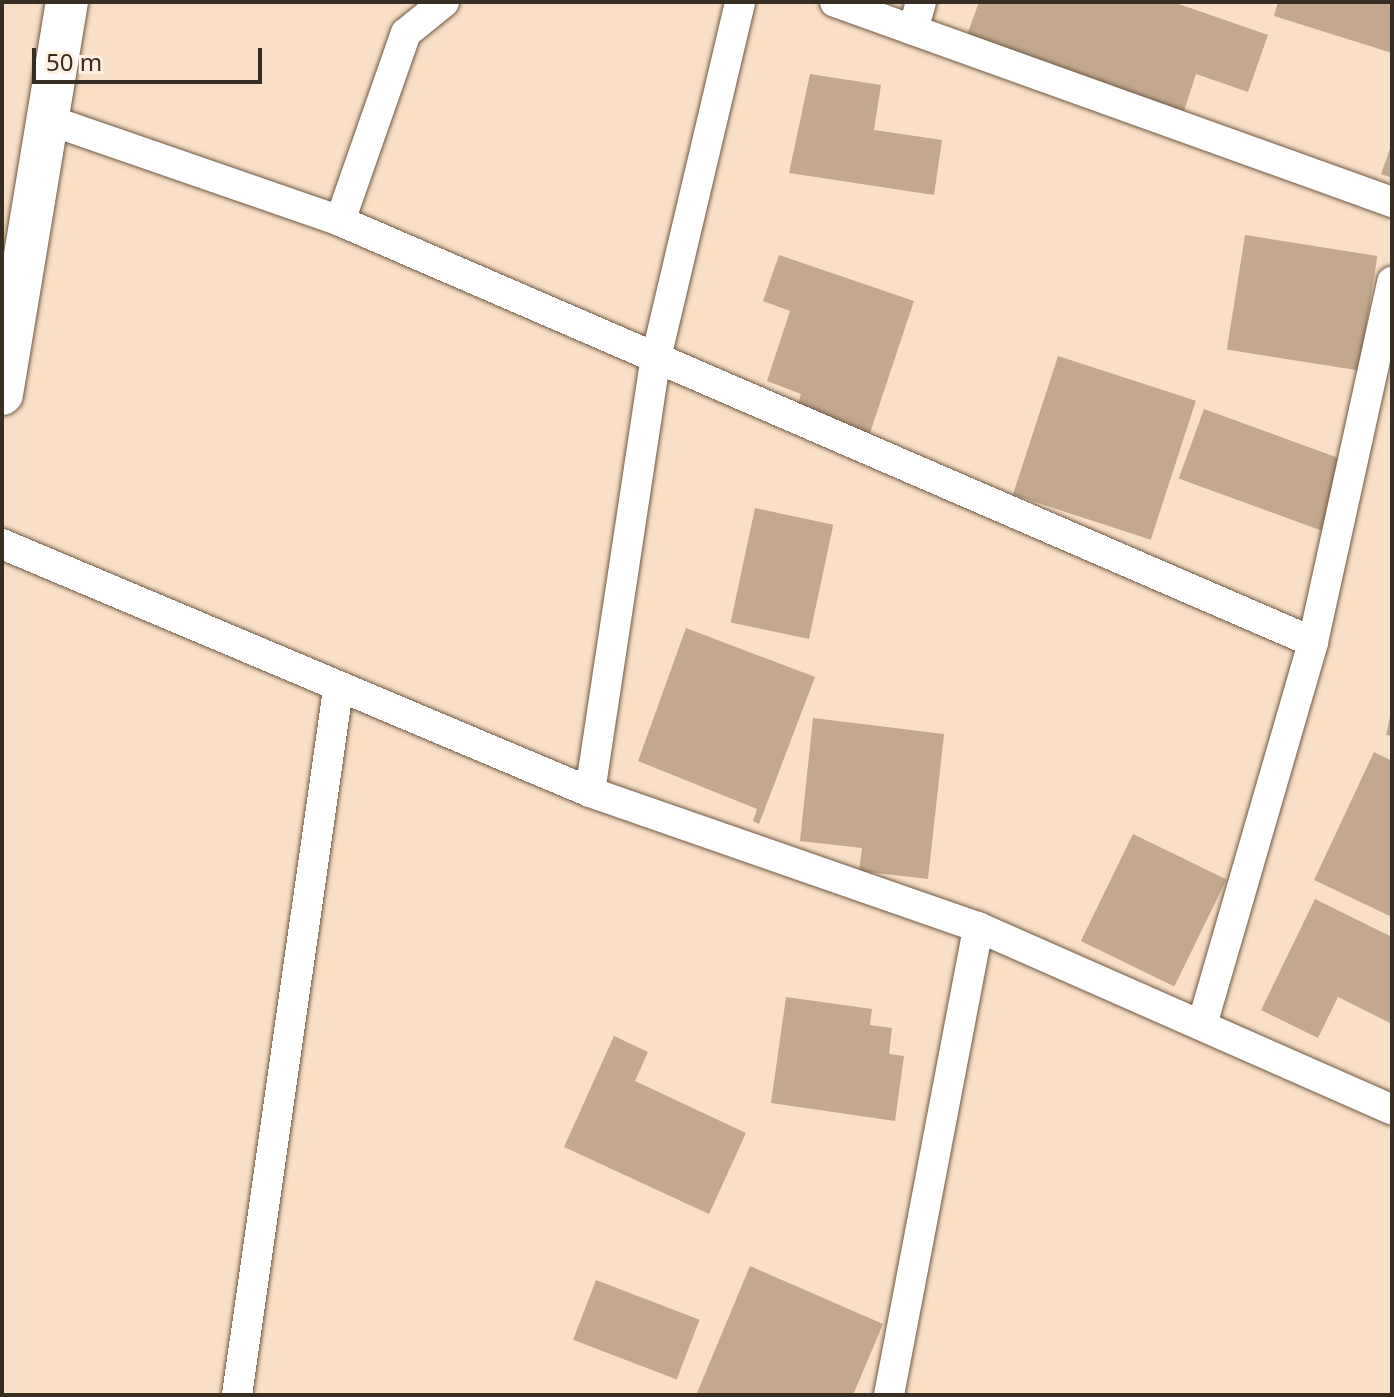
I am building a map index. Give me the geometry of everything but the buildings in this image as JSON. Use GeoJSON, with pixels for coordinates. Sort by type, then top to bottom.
{"type":"FeatureCollection","features":[{"type":"Feature","properties":{"kind":"main road"},"geometry":{"type":"LineString","coordinates":[[2,394],[67,2]]}},
{"type":"Feature","properties":{"kind":"street"},"geometry":{"type":"LineString","coordinates":[[340,221],[406,33],[444,2]]}},
{"type":"Feature","properties":{"kind":"street"},"geometry":{"type":"LineString","coordinates":[[590,792],[656,358],[740,2]]}},
{"type":"Feature","properties":{"kind":"street"},"geometry":{"type":"LineString","coordinates":[[835,2],[917,16],[1392,202]]}},
{"type":"Feature","properties":{"kind":"street"},"geometry":{"type":"LineString","coordinates":[[46,119],[340,221],[1313,642]]}},
{"type":"Feature","properties":{"kind":"street"},"geometry":{"type":"LineString","coordinates":[[1202,1025],[1313,642],[1392,282]]}},
{"type":"Feature","properties":{"kind":"street"},"geometry":{"type":"LineString","coordinates":[[2,544],[338,690],[590,792],[978,927],[1392,1110]]}},
{"type":"Feature","properties":{"kind":"street"},"geometry":{"type":"LineString","coordinates":[[237,1395],[338,690]]}},
{"type":"Feature","properties":{"kind":"street"},"geometry":{"type":"LineString","coordinates":[[889,1395],[978,927]]}}]}
